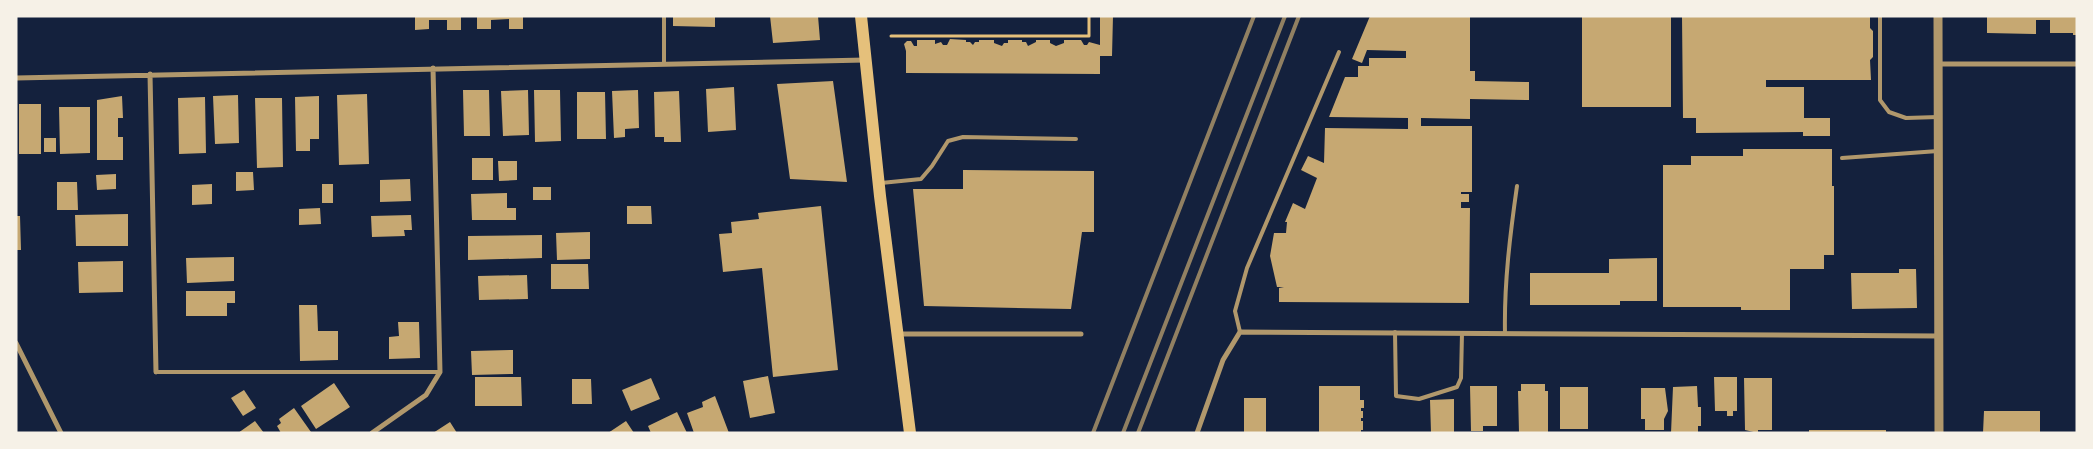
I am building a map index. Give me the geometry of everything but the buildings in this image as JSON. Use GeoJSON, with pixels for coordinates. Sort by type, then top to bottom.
{"type":"FeatureCollection","features":[{"type":"Feature","properties":{"kind":"main road"},"geometry":{"type":"LineString","coordinates":[[861,16],[879,184],[910,433]]}},
{"type":"Feature","properties":{"kind":"street"},"geometry":{"type":"LineString","coordinates":[[1938,16],[1939,433]]}},
{"type":"Feature","properties":{"kind":"street"},"geometry":{"type":"LineString","coordinates":[[16,78],[865,60]]}},
{"type":"Feature","properties":{"kind":"street"},"geometry":{"type":"LineString","coordinates":[[1938,64],[2077,64]]}},
{"type":"Feature","properties":{"kind":"street"},"geometry":{"type":"LineString","coordinates":[[372,433],[426,395],[440,372],[433,68]]}},
{"type":"Feature","properties":{"kind":"street"},"geometry":{"type":"LineString","coordinates":[[150,74],[156,372]]}},
{"type":"Feature","properties":{"kind":"street"},"geometry":{"type":"LineString","coordinates":[[1197,433],[1223,360],[1240,332],[1938,336]]}},
{"type":"Feature","properties":{"kind":"street"},"geometry":{"type":"LineString","coordinates":[[898,334],[1081,334]]}},
{"type":"Feature","properties":{"kind":"street"},"geometry":{"type":"LineString","coordinates":[[16,343],[61,433]]}},
{"type":"Feature","properties":{"kind":"lane"},"geometry":{"type":"LineString","coordinates":[[664,16],[664,64]]}},
{"type":"Feature","properties":{"kind":"lane"},"geometry":{"type":"LineString","coordinates":[[1880,16],[1880,100],[1889,112],[1906,118],[1938,117]]}},
{"type":"Feature","properties":{"kind":"lane"},"geometry":{"type":"LineString","coordinates":[[1240,332],[1235,311],[1247,268],[1339,52]]}},
{"type":"Feature","properties":{"kind":"lane"},"geometry":{"type":"LineString","coordinates":[[879,184],[921,179],[932,166],[948,140],[963,136],[1076,139]]}},
{"type":"Feature","properties":{"kind":"lane"},"geometry":{"type":"LineString","coordinates":[[1842,158],[1938,151]]}},
{"type":"Feature","properties":{"kind":"lane"},"geometry":{"type":"LineString","coordinates":[[1505,333],[1504,298],[1517,186]]}},
{"type":"Feature","properties":{"kind":"lane"},"geometry":{"type":"LineString","coordinates":[[1395,332],[1396,396],[1419,399],[1457,387],[1461,378],[1462,333]]}},
{"type":"Feature","properties":{"kind":"lane"},"geometry":{"type":"LineString","coordinates":[[156,372],[440,372]]}},
{"type":"Feature","properties":{"kind":"path"},"geometry":{"type":"LineString","coordinates":[[891,36],[1089,36],[1089,16]]}},
{"type":"Feature","properties":{"kind":"railway"},"geometry":{"type":"LineString","coordinates":[[1093,433],[1254,16]]}},
{"type":"Feature","properties":{"kind":"railway"},"geometry":{"type":"LineString","coordinates":[[1123,433],[1285,16]]}},
{"type":"Feature","properties":{"kind":"railway"},"geometry":{"type":"LineString","coordinates":[[1138,433],[1299,16]]}}]}
